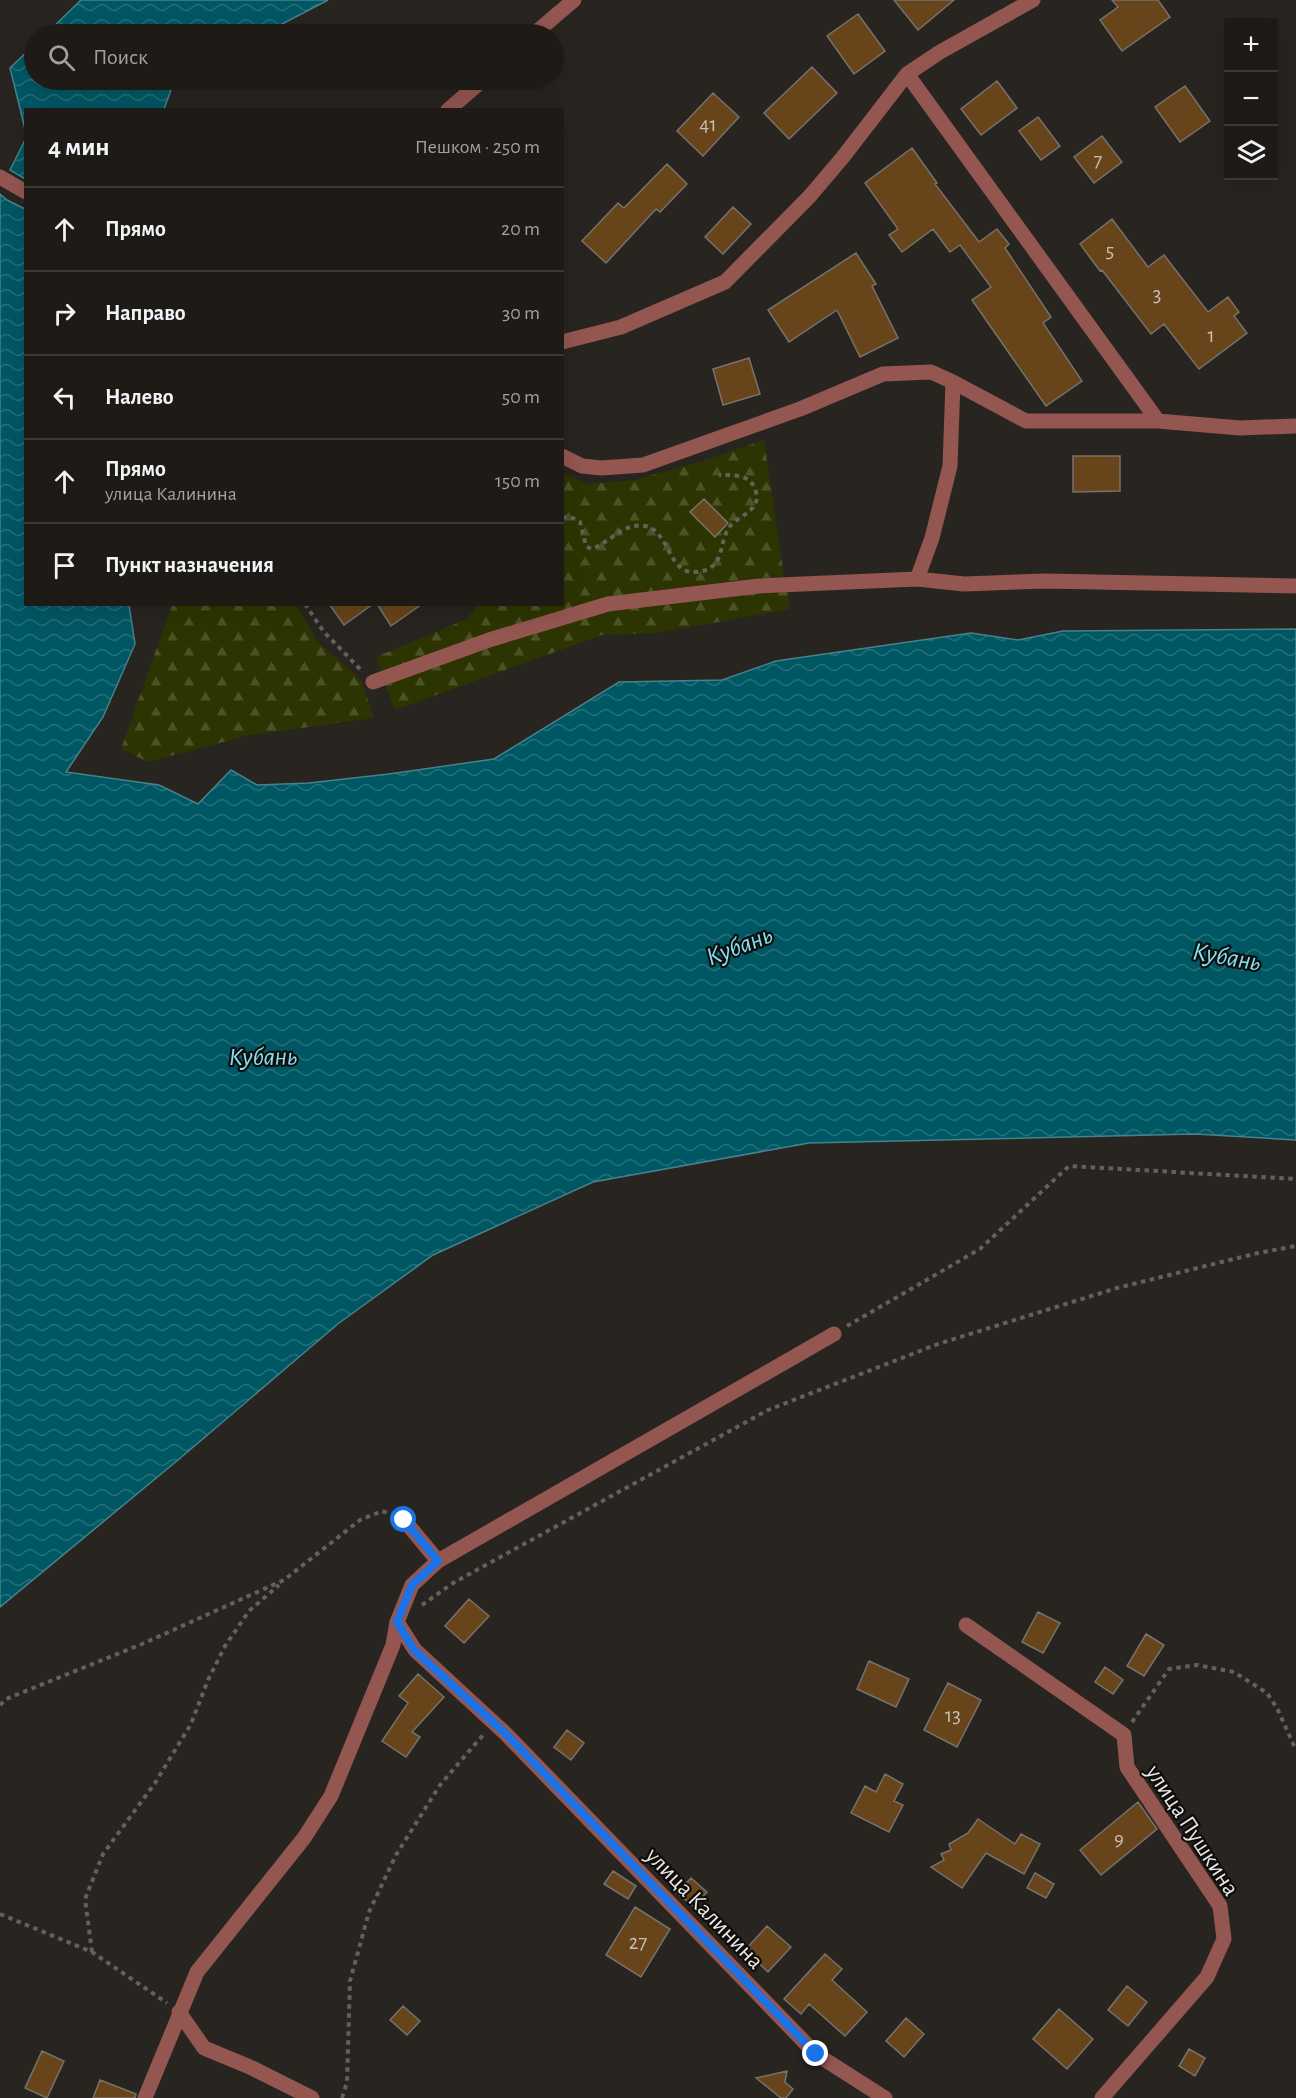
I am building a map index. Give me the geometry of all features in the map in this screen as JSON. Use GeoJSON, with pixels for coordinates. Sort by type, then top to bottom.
{"type":"FeatureCollection","features":[{"type":"Feature","properties":{"kind":"street"},"geometry":{"type":"LineString","coordinates":[[546,24],[574,0]]}},
{"type":"Feature","properties":{"kind":"street"},"geometry":{"type":"LineString","coordinates":[[564,341],[621,327],[725,282],[809,197],[907,74],[940,52],[1033,0]]}},
{"type":"Feature","properties":{"kind":"street"},"geometry":{"type":"LineString","coordinates":[[907,74],[1158,421]]}},
{"type":"Feature","properties":{"kind":"street"},"geometry":{"type":"LineString","coordinates":[[450,108],[471,90]]}},
{"type":"Feature","properties":{"kind":"street"},"geometry":{"type":"LineString","coordinates":[[0,177],[24,191]]}},
{"type":"Feature","properties":{"kind":"street"},"geometry":{"type":"LineString","coordinates":[[564,457],[582,466],[601,468],[643,465],[800,409],[883,374],[931,372],[1026,421],[1158,421],[1240,428],[1296,426]]}},
{"type":"Feature","properties":{"kind":"street"},"geometry":{"type":"LineString","coordinates":[[917,579],[932,538],[950,466],[953,382]]}},
{"type":"Feature","properties":{"kind":"street"},"geometry":{"type":"LineString","coordinates":[[373,682],[489,640],[608,604],[759,586],[917,579],[964,584],[1047,581],[1296,586]]}},
{"type":"Feature","properties":{"kind":"street"},"geometry":{"type":"LineString","coordinates":[[144,2098],[196,1972],[304,1839],[331,1796],[389,1655],[397,1622],[412,1585],[438,1561],[834,1334]]}},
{"type":"Feature","properties":{"kind":"street"},"geometry":{"type":"LineString","coordinates":[[404,1520],[438,1561]]}},
{"type":"Feature","properties":{"kind":"street","name":"улица Калинина"},"geometry":{"type":"LineString","coordinates":[[397,1622],[414,1650],[506,1734],[816,2054],[885,2098]]}},
{"type":"Feature","properties":{"kind":"street"},"geometry":{"type":"LineString","coordinates":[[966,1625],[1124,1735]]}},
{"type":"Feature","properties":{"kind":"street","name":"улица Пушкина"},"geometry":{"type":"LineString","coordinates":[[1102,2098],[1208,1977],[1224,1940],[1220,1906],[1127,1767],[1124,1735]]}},
{"type":"Feature","properties":{"kind":"street"},"geometry":{"type":"LineString","coordinates":[[179,2012],[204,2049],[250,2067],[312,2098]]}},
{"type":"Feature","properties":{"kind":"path"},"geometry":{"type":"LineString","coordinates":[[564,517],[573,518],[580,522],[586,546],[591,549],[620,531],[636,526],[646,526],[656,531],[679,565],[691,572],[698,572],[718,562],[726,530],[757,503],[755,486],[749,480],[738,475],[719,475]]}},
{"type":"Feature","properties":{"kind":"path"},"geometry":{"type":"LineString","coordinates":[[306,606],[324,632],[373,682]]}},
{"type":"Feature","properties":{"kind":"path"},"geometry":{"type":"LineString","coordinates":[[834,1334],[980,1249],[1069,1166],[1296,1179]]}},
{"type":"Feature","properties":{"kind":"path"},"geometry":{"type":"LineString","coordinates":[[397,1622],[453,1583],[768,1410],[938,1344],[1117,1288],[1258,1253],[1296,1246]]}},
{"type":"Feature","properties":{"kind":"path"},"geometry":{"type":"LineString","coordinates":[[92,1952],[85,1899],[103,1854],[155,1783],[191,1724],[208,1680],[225,1647],[249,1611],[360,1520],[382,1510],[404,1520]]}},
{"type":"Feature","properties":{"kind":"path"},"geometry":{"type":"LineString","coordinates":[[0,1705],[6,1699],[142,1644],[284,1580]]}},
{"type":"Feature","properties":{"kind":"path"},"geometry":{"type":"LineString","coordinates":[[1124,1735],[1168,1670],[1197,1665],[1234,1672],[1267,1693],[1277,1708],[1296,1750]]}},
{"type":"Feature","properties":{"kind":"path"},"geometry":{"type":"LineString","coordinates":[[342,2098],[347,2082],[350,1981],[369,1912],[396,1855],[440,1785],[493,1723]]}},
{"type":"Feature","properties":{"kind":"path"},"geometry":{"type":"LineString","coordinates":[[0,1914],[92,1952],[140,1982],[179,2012]]}},
{"type":"Feature","properties":{"kind":"green space"},"geometry":{"type":"Polygon","coordinates":[[[764,440],[784,577],[756,578],[607,597],[382,673],[376,657],[467,619],[477,606],[564,606],[564,476],[588,484],[635,480],[703,461],[764,440]]]}},
{"type":"Feature","properties":{"kind":"green space"},"geometry":{"type":"Polygon","coordinates":[[[788,591],[790,609],[656,633],[602,635],[395,710],[385,684],[611,606],[788,591]]]}},
{"type":"Feature","properties":{"kind":"green space"},"geometry":{"type":"Polygon","coordinates":[[[172,606],[297,606],[319,643],[361,680],[374,718],[250,735],[148,762],[121,749],[172,606]]]}},
{"type":"Feature","properties":{"kind":"water"},"geometry":{"type":"Polygon","coordinates":[[[81,0],[328,0],[282,24],[56,24],[81,0]]]}},
{"type":"Feature","properties":{"kind":"water"},"geometry":{"type":"Polygon","coordinates":[[[24,55],[24,90],[171,90],[164,108],[24,108],[24,125],[10,68],[24,55]]]}},
{"type":"Feature","properties":{"kind":"water"},"geometry":{"type":"Polygon","coordinates":[[[24,142],[24,178],[10,170],[24,142]]]}},
{"type":"Feature","properties":{"kind":"water","name":"Кубань"},"geometry":{"type":"Polygon","coordinates":[[[0,194],[24,208],[24,606],[129,606],[135,644],[103,717],[66,772],[159,785],[198,804],[231,770],[257,785],[309,783],[494,759],[619,682],[722,680],[776,661],[971,633],[1018,640],[1063,631],[1296,629],[1296,1140],[1195,1134],[809,1143],[593,1182],[433,1255],[339,1323],[0,1607],[0,194]]]}},
{"type":"Feature","properties":{"kind":"building"},"geometry":{"type":"Polygon","coordinates":[[[894,0],[954,0],[918,30],[894,0]]]}},
{"type":"Feature","properties":{"kind":"building"},"geometry":{"type":"Polygon","coordinates":[[[1112,0],[1158,0],[1170,17],[1122,51],[1100,20],[1118,7],[1112,0]]]}},
{"type":"Feature","properties":{"kind":"building"},"geometry":{"type":"Polygon","coordinates":[[[858,14],[885,51],[854,74],[827,36],[858,14]]]}},
{"type":"Feature","properties":{"kind":"building"},"geometry":{"type":"Polygon","coordinates":[[[812,67],[837,93],[789,139],[764,113],[812,67]]]}},
{"type":"Feature","properties":{"kind":"building"},"geometry":{"type":"Polygon","coordinates":[[[997,81],[1017,108],[981,135],[961,109],[997,81]]]}},
{"type":"Feature","properties":{"kind":"building"},"geometry":{"type":"Polygon","coordinates":[[[1185,86],[1210,121],[1180,142],[1155,107],[1185,86]]]}},
{"type":"Feature","properties":{"kind":"building"},"geometry":{"type":"Polygon","coordinates":[[[713,93],[739,117],[703,156],[677,131],[713,93]]]}},
{"type":"Feature","properties":{"kind":"building"},"geometry":{"type":"Polygon","coordinates":[[[1038,117],[1060,146],[1041,160],[1019,131],[1038,117]]]}},
{"type":"Feature","properties":{"kind":"building"},"geometry":{"type":"Polygon","coordinates":[[[1102,136],[1122,162],[1094,183],[1074,157],[1102,136]]]}},
{"type":"Feature","properties":{"kind":"building"},"geometry":{"type":"Polygon","coordinates":[[[912,148],[937,183],[935,184],[979,242],[997,229],[1009,244],[1005,248],[1051,317],[1043,323],[1082,381],[1046,406],[972,300],[991,287],[960,245],[950,252],[933,229],[902,252],[889,235],[898,229],[865,183],[912,148]]]}},
{"type":"Feature","properties":{"kind":"building"},"geometry":{"type":"Polygon","coordinates":[[[667,164],[687,184],[660,212],[656,209],[606,263],[582,241],[618,203],[624,208],[667,164]]]}},
{"type":"Feature","properties":{"kind":"building"},"geometry":{"type":"Polygon","coordinates":[[[733,207],[751,224],[723,254],[705,237],[733,207]]]}},
{"type":"Feature","properties":{"kind":"building"},"geometry":{"type":"Polygon","coordinates":[[[1112,219],[1148,267],[1164,255],[1208,312],[1228,297],[1239,312],[1234,316],[1247,333],[1199,369],[1164,324],[1151,334],[1080,244],[1112,219]]]}},
{"type":"Feature","properties":{"kind":"building"},"geometry":{"type":"Polygon","coordinates":[[[856,253],[876,284],[872,286],[898,338],[860,357],[837,310],[789,342],[768,310],[856,253]]]}},
{"type":"Feature","properties":{"kind":"building"},"geometry":{"type":"Polygon","coordinates":[[[749,358],[760,394],[723,405],[713,369],[749,358]]]}},
{"type":"Feature","properties":{"kind":"building"},"geometry":{"type":"Polygon","coordinates":[[[1073,456],[1120,456],[1120,491],[1073,492],[1073,456]]]}},
{"type":"Feature","properties":{"kind":"building"},"geometry":{"type":"Polygon","coordinates":[[[704,499],[728,523],[715,537],[690,512],[704,499]]]}},
{"type":"Feature","properties":{"kind":"building"},"geometry":{"type":"Polygon","coordinates":[[[330,606],[370,606],[344,625],[330,606]]]}},
{"type":"Feature","properties":{"kind":"building"},"geometry":{"type":"Polygon","coordinates":[[[378,606],[419,606],[391,626],[378,606]]]}},
{"type":"Feature","properties":{"kind":"building"},"geometry":{"type":"Polygon","coordinates":[[[469,1599],[489,1616],[464,1643],[445,1626],[469,1599]]]}},
{"type":"Feature","properties":{"kind":"building"},"geometry":{"type":"Polygon","coordinates":[[[1038,1612],[1060,1623],[1043,1653],[1022,1642],[1038,1612]]]}},
{"type":"Feature","properties":{"kind":"building"},"geometry":{"type":"Polygon","coordinates":[[[1146,1634],[1164,1645],[1144,1676],[1127,1666],[1146,1634]]]}},
{"type":"Feature","properties":{"kind":"building"},"geometry":{"type":"Polygon","coordinates":[[[869,1661],[909,1679],[896,1707],[857,1689],[869,1661]]]}},
{"type":"Feature","properties":{"kind":"building"},"geometry":{"type":"Polygon","coordinates":[[[1105,1667],[1123,1680],[1113,1694],[1095,1682],[1105,1667]]]}},
{"type":"Feature","properties":{"kind":"building"},"geometry":{"type":"Polygon","coordinates":[[[418,1674],[444,1697],[412,1732],[420,1737],[406,1757],[382,1741],[408,1703],[399,1696],[418,1674]]]}},
{"type":"Feature","properties":{"kind":"building"},"geometry":{"type":"Polygon","coordinates":[[[948,1683],[981,1700],[957,1747],[924,1730],[948,1683]]]}},
{"type":"Feature","properties":{"kind":"building"},"geometry":{"type":"Polygon","coordinates":[[[567,1730],[584,1743],[571,1760],[554,1747],[567,1730]]]}},
{"type":"Feature","properties":{"kind":"building"},"geometry":{"type":"Polygon","coordinates":[[[885,1774],[903,1784],[894,1801],[903,1805],[889,1832],[851,1813],[865,1786],[876,1792],[885,1774]]]}},
{"type":"Feature","properties":{"kind":"building"},"geometry":{"type":"Polygon","coordinates":[[[1138,1802],[1157,1829],[1101,1875],[1080,1850],[1138,1802]]]}},
{"type":"Feature","properties":{"kind":"building"},"geometry":{"type":"Polygon","coordinates":[[[978,1819],[1015,1844],[1021,1834],[1040,1844],[1024,1874],[986,1853],[962,1888],[931,1867],[944,1860],[941,1854],[951,1850],[949,1844],[968,1833],[978,1819]]]}},
{"type":"Feature","properties":{"kind":"building"},"geometry":{"type":"Polygon","coordinates":[[[613,1871],[636,1886],[628,1899],[604,1884],[613,1871]]]}},
{"type":"Feature","properties":{"kind":"building"},"geometry":{"type":"Polygon","coordinates":[[[1035,1873],[1054,1884],[1046,1898],[1027,1888],[1035,1873]]]}},
{"type":"Feature","properties":{"kind":"building"},"geometry":{"type":"Polygon","coordinates":[[[691,1878],[707,1892],[694,1907],[677,1893],[691,1878]]]}},
{"type":"Feature","properties":{"kind":"building"},"geometry":{"type":"Polygon","coordinates":[[[635,1907],[670,1929],[641,1977],[606,1955],[635,1907]]]}},
{"type":"Feature","properties":{"kind":"building"},"geometry":{"type":"Polygon","coordinates":[[[767,1926],[791,1947],[768,1972],[745,1950],[767,1926]]]}},
{"type":"Feature","properties":{"kind":"building"},"geometry":{"type":"Polygon","coordinates":[[[825,1954],[842,1969],[832,1980],[867,2012],[845,2036],[809,2004],[801,2014],[784,1999],[825,1954]]]}},
{"type":"Feature","properties":{"kind":"building"},"geometry":{"type":"Polygon","coordinates":[[[1127,1986],[1147,2002],[1128,2026],[1108,2010],[1127,1986]]]}},
{"type":"Feature","properties":{"kind":"building"},"geometry":{"type":"Polygon","coordinates":[[[403,2006],[420,2021],[407,2035],[390,2020],[403,2006]]]}},
{"type":"Feature","properties":{"kind":"building"},"geometry":{"type":"Polygon","coordinates":[[[1059,2009],[1093,2039],[1067,2069],[1033,2039],[1059,2009]]]}},
{"type":"Feature","properties":{"kind":"building"},"geometry":{"type":"Polygon","coordinates":[[[906,2018],[924,2034],[904,2057],[886,2041],[906,2018]]]}},
{"type":"Feature","properties":{"kind":"building"},"geometry":{"type":"Polygon","coordinates":[[[1189,2049],[1205,2058],[1195,2076],[1179,2066],[1189,2049]]]}},
{"type":"Feature","properties":{"kind":"building"},"geometry":{"type":"Polygon","coordinates":[[[42,2051],[64,2061],[47,2098],[25,2088],[42,2051]]]}},
{"type":"Feature","properties":{"kind":"building"},"geometry":{"type":"Polygon","coordinates":[[[787,2071],[785,2082],[793,2089],[786,2098],[781,2098],[756,2078],[787,2071]]]}},
{"type":"Feature","properties":{"kind":"building"},"geometry":{"type":"Polygon","coordinates":[[[100,2080],[136,2094],[135,2098],[93,2098],[100,2080]]]}},
{"type":"Feature","properties":{"kind":"route"},"geometry":{"type":"LineString","coordinates":[[404,1520],[438,1561],[412,1585],[397,1622],[414,1650],[506,1734],[816,2054]]}}]}
